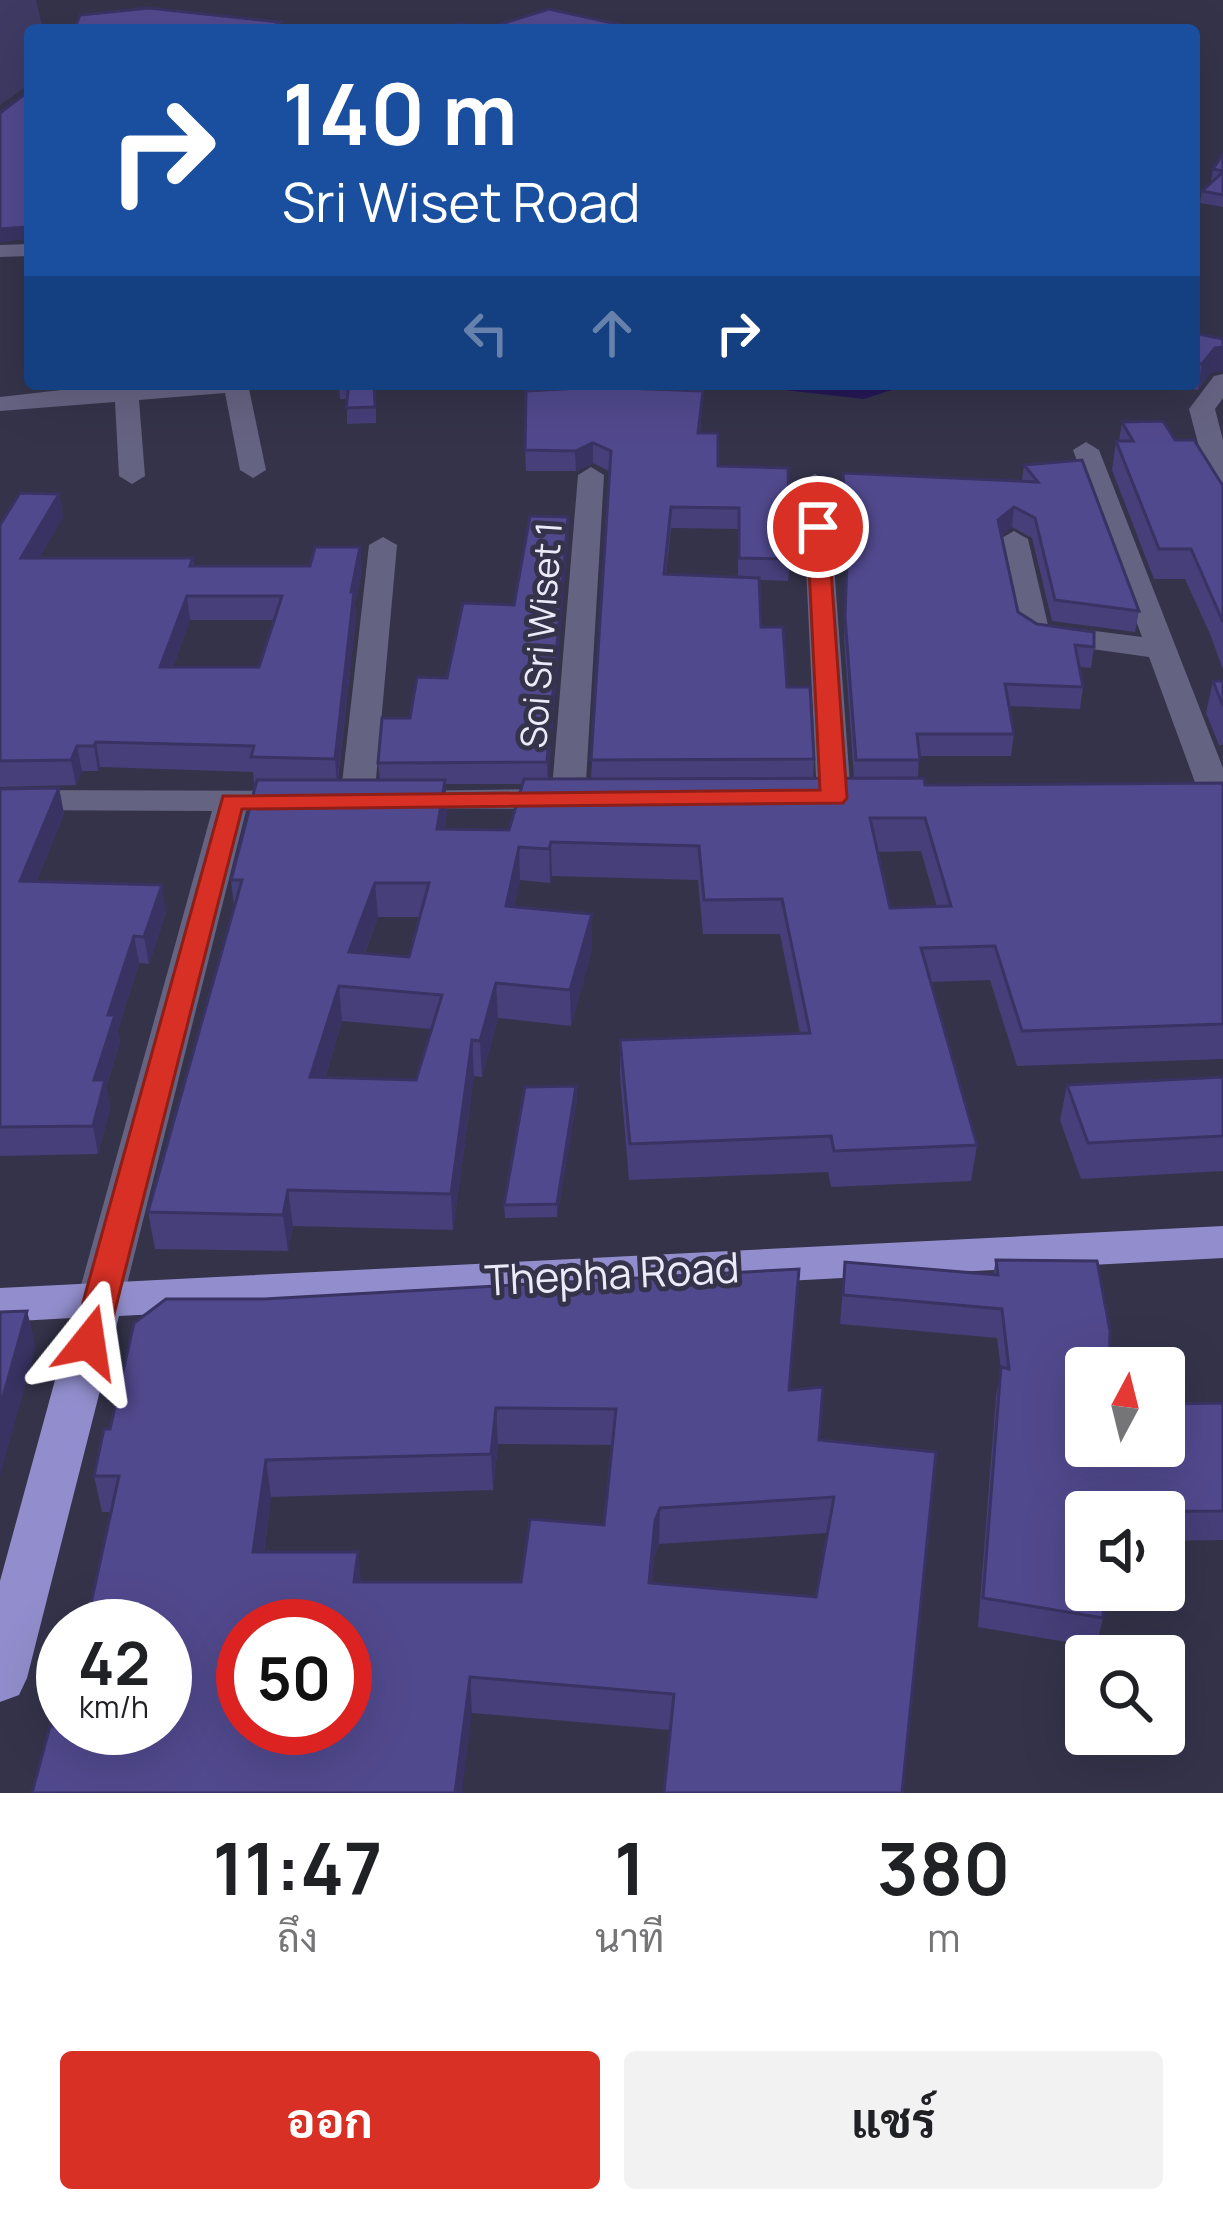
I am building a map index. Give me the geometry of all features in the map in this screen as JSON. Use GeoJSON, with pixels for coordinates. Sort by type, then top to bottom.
{"type":"FeatureCollection","features":[{"type":"Feature","properties":{"kind":"main road","name":"Thepha Road"},"geometry":{"type":"LineString","coordinates":[[0,1305],[1223,1243]]}},
{"type":"Feature","properties":{"kind":"main road"},"geometry":{"type":"LineString","coordinates":[[0,1678],[100,1300]]}},
{"type":"Feature","properties":{"kind":"street"},"geometry":{"type":"LineString","coordinates":[[1223,381],[1202,409],[1223,489]]}},
{"type":"Feature","properties":{"kind":"street"},"geometry":{"type":"LineString","coordinates":[[0,404],[118,390]]}},
{"type":"Feature","properties":{"kind":"street"},"geometry":{"type":"LineString","coordinates":[[126,390],[132,476]]}},
{"type":"Feature","properties":{"kind":"street"},"geometry":{"type":"LineString","coordinates":[[237,390],[253,470]]}},
{"type":"Feature","properties":{"kind":"street"},"geometry":{"type":"LineString","coordinates":[[1085,450],[1220,796],[1169,796]]}},
{"type":"Feature","properties":{"kind":"street","name":"Soi Sri Wiset 1"},"geometry":{"type":"LineString","coordinates":[[568,800],[591,475]]}},
{"type":"Feature","properties":{"kind":"street"},"geometry":{"type":"LineString","coordinates":[[790,798],[846,798],[815,482]]}},
{"type":"Feature","properties":{"kind":"street"},"geometry":{"type":"LineString","coordinates":[[1014,539],[1036,632],[1160,649]]}},
{"type":"Feature","properties":{"kind":"street"},"geometry":{"type":"LineString","coordinates":[[356,801],[383,545]]}},
{"type":"Feature","properties":{"kind":"street"},"geometry":{"type":"LineString","coordinates":[[0,800],[613,799]]}},
{"type":"Feature","properties":{"kind":"street"},"geometry":{"type":"LineString","coordinates":[[100,1300],[232,802]]}},
{"type":"Feature","properties":{"kind":"shaded area"},"geometry":{"type":"Polygon","coordinates":[[[0,0],[36,0],[42,24],[24,24],[24,88],[0,105],[0,0]]]}},
{"type":"Feature","properties":{"kind":"shaded area"},"geometry":{"type":"Polygon","coordinates":[[[785,390],[892,390],[864,399],[785,390]]]}},
{"type":"Feature","properties":{"kind":"building"},"geometry":{"type":"Polygon","coordinates":[[[149,8],[280,22],[76,24],[80,15],[149,8]]]}},
{"type":"Feature","properties":{"kind":"building"},"geometry":{"type":"Polygon","coordinates":[[[549,9],[617,24],[501,24],[549,9]]]}},
{"type":"Feature","properties":{"kind":"building"},"geometry":{"type":"Polygon","coordinates":[[[24,95],[24,227],[0,229],[0,113],[24,95]]]}},
{"type":"Feature","properties":{"kind":"building"},"geometry":{"type":"Polygon","coordinates":[[[1223,172],[1223,195],[1202,191],[1223,172]]]}},
{"type":"Feature","properties":{"kind":"building"},"geometry":{"type":"Polygon","coordinates":[[[1200,334],[1223,339],[1223,347],[1215,348],[1202,364],[1200,334]]]}},
{"type":"Feature","properties":{"kind":"building"},"geometry":{"type":"Polygon","coordinates":[[[348,390],[374,390],[375,407],[346,408],[348,390]]]}},
{"type":"Feature","properties":{"kind":"building"},"geometry":{"type":"Polygon","coordinates":[[[526,391],[703,391],[698,433],[718,433],[718,466],[788,468],[790,559],[739,558],[739,508],[671,507],[664,574],[759,578],[761,627],[783,627],[787,687],[810,687],[814,759],[591,760],[611,451],[593,443],[575,451],[525,450],[526,391]]]}},
{"type":"Feature","properties":{"kind":"building"},"geometry":{"type":"Polygon","coordinates":[[[1163,421],[1175,440],[1194,440],[1223,486],[1223,622],[1191,549],[1159,549],[1116,441],[1133,441],[1122,422],[1163,421]]]}},
{"type":"Feature","properties":{"kind":"building"},"geometry":{"type":"Polygon","coordinates":[[[1082,460],[1139,611],[1055,600],[1035,518],[1014,507],[998,520],[1018,612],[1037,624],[1094,632],[1094,647],[1075,645],[1083,687],[1005,684],[1014,734],[917,734],[920,760],[856,760],[845,617],[848,534],[843,473],[1038,482],[1024,465],[1082,460]]]}},
{"type":"Feature","properties":{"kind":"building"},"geometry":{"type":"Polygon","coordinates":[[[20,493],[59,494],[21,558],[193,558],[190,566],[310,566],[315,547],[360,547],[351,592],[335,759],[251,757],[254,746],[96,742],[77,746],[71,760],[0,761],[0,525],[20,493]],[[187,596],[160,667],[259,667],[282,596],[187,596]]]}},
{"type":"Feature","properties":{"kind":"building"},"geometry":{"type":"Polygon","coordinates":[[[530,516],[568,517],[547,762],[378,763],[382,718],[410,718],[417,677],[447,678],[463,603],[514,605],[530,516]]]}},
{"type":"Feature","properties":{"kind":"building"},"geometry":{"type":"Polygon","coordinates":[[[1213,681],[1223,681],[1223,706],[1213,681]]]}},
{"type":"Feature","properties":{"kind":"building"},"geometry":{"type":"Polygon","coordinates":[[[924,778],[925,785],[1223,783],[1223,1024],[1022,1031],[995,946],[921,948],[977,1145],[834,1151],[831,1136],[630,1144],[620,1040],[810,1033],[782,899],[704,900],[699,846],[551,842],[549,849],[519,847],[506,906],[592,914],[570,990],[496,983],[480,1041],[472,1040],[451,1194],[288,1190],[283,1215],[148,1212],[242,880],[231,880],[257,780],[445,780],[437,829],[509,830],[524,779],[924,778]],[[870,818],[890,908],[951,906],[925,818],[870,818]],[[375,883],[349,952],[409,957],[429,883],[375,883]],[[339,986],[310,1077],[416,1080],[442,995],[339,986]]]}},
{"type":"Feature","properties":{"kind":"building"},"geometry":{"type":"Polygon","coordinates":[[[59,788],[20,881],[162,885],[144,937],[134,936],[108,1015],[115,1015],[94,1080],[105,1080],[93,1126],[0,1127],[0,789],[59,788]]]}},
{"type":"Feature","properties":{"kind":"building"},"geometry":{"type":"Polygon","coordinates":[[[1223,1077],[1223,1136],[1088,1143],[1067,1085],[1223,1077]]]}},
{"type":"Feature","properties":{"kind":"building"},"geometry":{"type":"Polygon","coordinates":[[[576,1086],[557,1204],[504,1205],[525,1087],[576,1086]]]}},
{"type":"Feature","properties":{"kind":"building"},"geometry":{"type":"Polygon","coordinates":[[[996,1260],[1097,1261],[1110,1347],[1065,1347],[1065,1467],[1185,1467],[1185,1404],[1223,1403],[1223,1511],[1185,1511],[1185,1491],[1065,1491],[1065,1611],[1103,1611],[1103,1618],[983,1598],[1001,1367],[1009,1369],[1002,1309],[843,1295],[845,1262],[998,1275],[996,1260]]]}},
{"type":"Feature","properties":{"kind":"building"},"geometry":{"type":"Polygon","coordinates":[[[799,1269],[789,1390],[823,1387],[819,1440],[936,1452],[902,1793],[664,1793],[674,1694],[470,1677],[455,1793],[32,1793],[42,1755],[192,1755],[192,1599],[92,1599],[119,1476],[94,1476],[104,1429],[110,1429],[134,1323],[166,1299],[264,1299],[799,1269]],[[496,1408],[491,1454],[266,1460],[253,1552],[358,1552],[354,1582],[521,1582],[530,1519],[604,1525],[616,1409],[496,1408]],[[834,1497],[660,1508],[649,1583],[816,1597],[834,1497]]]}},
{"type":"Feature","properties":{"kind":"building"},"geometry":{"type":"Polygon","coordinates":[[[27,1311],[0,1407],[0,1312],[27,1311]]]}},
{"type":"Feature","properties":{"kind":"route"},"geometry":{"type":"LineString","coordinates":[[89,1342],[232,802],[834,798],[818,527]]}}]}
